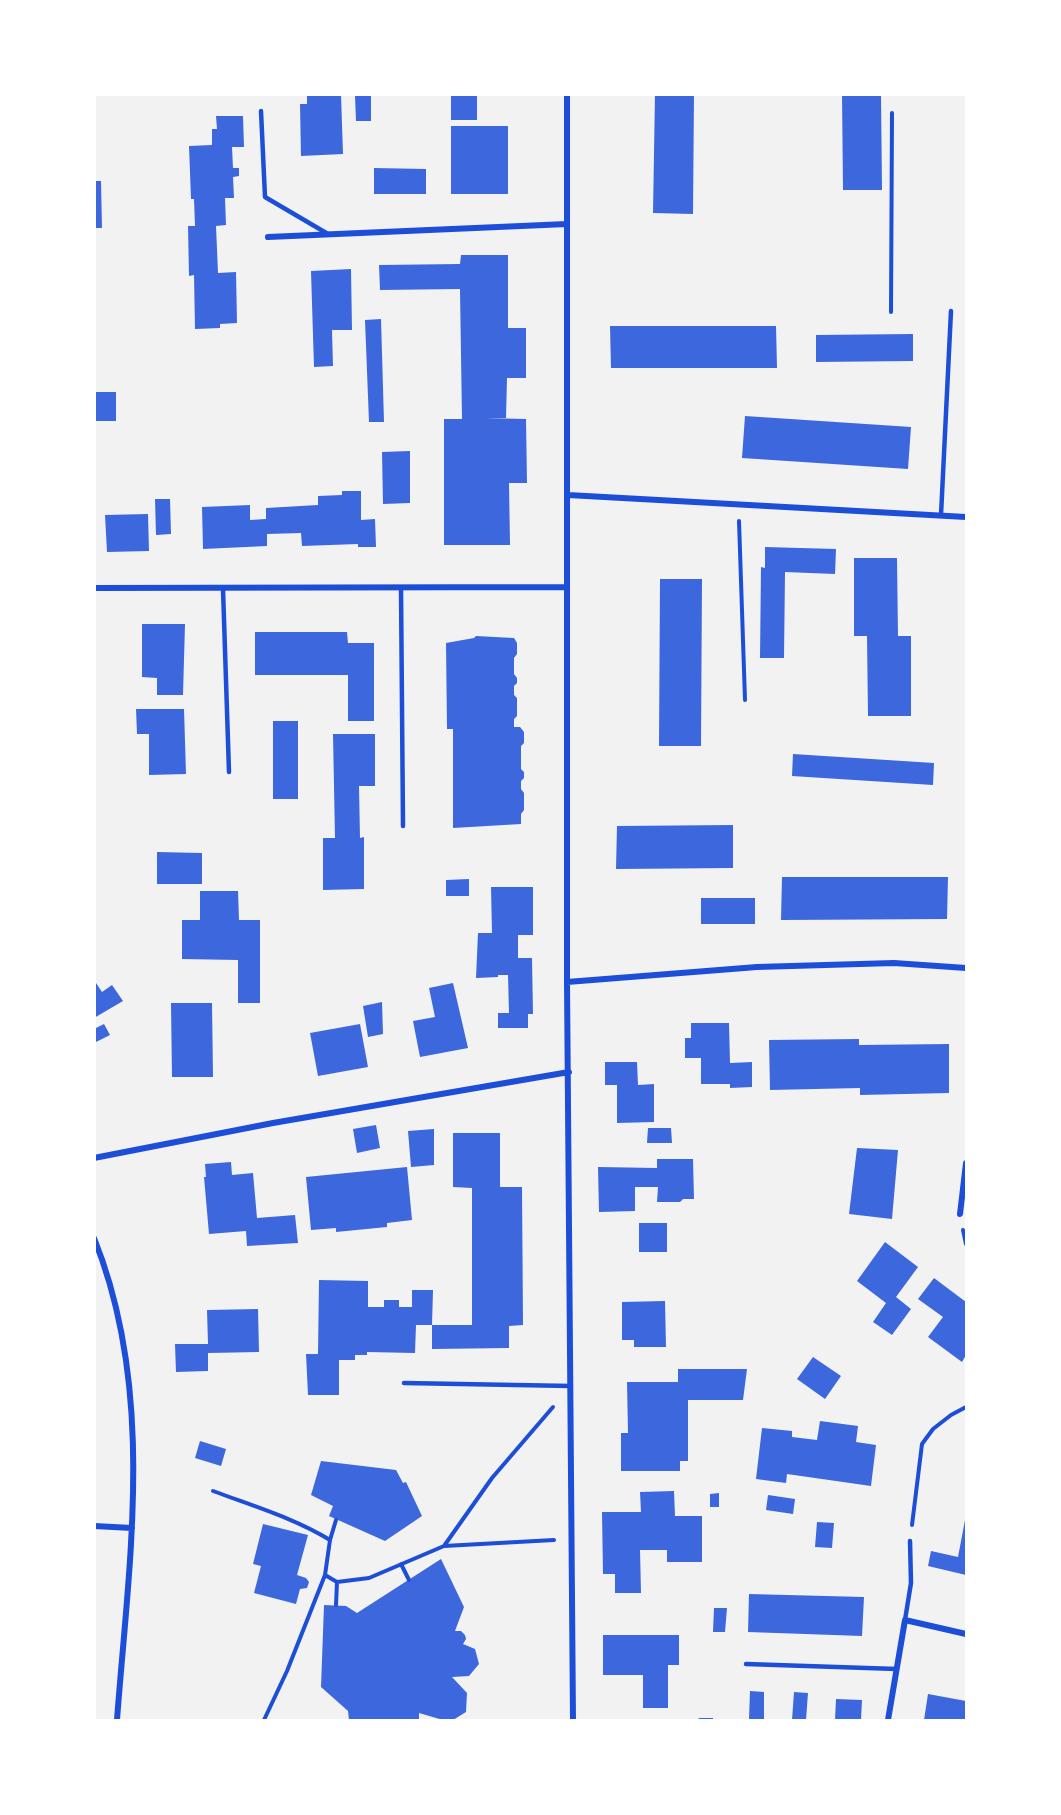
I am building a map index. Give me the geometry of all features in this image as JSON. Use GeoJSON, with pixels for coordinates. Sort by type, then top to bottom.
{"type":"FeatureCollection","features":[{"type":"Feature","properties":{"kind":"street"},"geometry":{"type":"LineString","coordinates":[[567,94],[567,982],[573,1720]]}},
{"type":"Feature","properties":{"kind":"street"},"geometry":{"type":"LineString","coordinates":[[268,237],[567,224]]}},
{"type":"Feature","properties":{"kind":"street"},"geometry":{"type":"LineString","coordinates":[[568,495],[966,517]]}},
{"type":"Feature","properties":{"kind":"street"},"geometry":{"type":"LineString","coordinates":[[94,588],[567,587]]}},
{"type":"Feature","properties":{"kind":"street"},"geometry":{"type":"LineString","coordinates":[[567,982],[757,968],[860,964],[894,963],[966,968]]}},
{"type":"Feature","properties":{"kind":"street"},"geometry":{"type":"LineString","coordinates":[[94,1158],[273,1123],[569,1072]]}},
{"type":"Feature","properties":{"kind":"street"},"geometry":{"type":"LineString","coordinates":[[960,1214],[966,1163]]}},
{"type":"Feature","properties":{"kind":"street"},"geometry":{"type":"LineString","coordinates":[[94,1238],[119,1320],[132,1394],[135,1469],[117,1720]]}},
{"type":"Feature","properties":{"kind":"street"},"geometry":{"type":"LineString","coordinates":[[94,1526],[132,1528]]}},
{"type":"Feature","properties":{"kind":"street"},"geometry":{"type":"LineString","coordinates":[[888,1720],[906,1620],[966,1634]]}},
{"type":"Feature","properties":{"kind":"lane"},"geometry":{"type":"LineString","coordinates":[[261,111],[265,197],[329,235]]}},
{"type":"Feature","properties":{"kind":"lane"},"geometry":{"type":"LineString","coordinates":[[941,515],[951,311]]}},
{"type":"Feature","properties":{"kind":"lane"},"geometry":{"type":"LineString","coordinates":[[401,588],[403,826]]}},
{"type":"Feature","properties":{"kind":"lane"},"geometry":{"type":"LineString","coordinates":[[223,589],[229,772]]}},
{"type":"Feature","properties":{"kind":"lane"},"geometry":{"type":"LineString","coordinates":[[404,1383],[571,1386]]}},
{"type":"Feature","properties":{"kind":"lane"},"geometry":{"type":"LineString","coordinates":[[906,1620],[911,1583],[910,1541]]}},
{"type":"Feature","properties":{"kind":"lane"},"geometry":{"type":"LineString","coordinates":[[746,1664],[897,1670]]}},
{"type":"Feature","properties":{"kind":"path"},"geometry":{"type":"LineString","coordinates":[[891,312],[892,113]]}},
{"type":"Feature","properties":{"kind":"path"},"geometry":{"type":"LineString","coordinates":[[739,504],[745,700]]}},
{"type":"Feature","properties":{"kind":"path"},"geometry":{"type":"LineString","coordinates":[[444,1546],[492,1478],[571,1386]]}},
{"type":"Feature","properties":{"kind":"path"},"geometry":{"type":"LineString","coordinates":[[910,1541],[922,1444],[933,1430],[951,1415],[966,1407]]}},
{"type":"Feature","properties":{"kind":"path"},"geometry":{"type":"LineString","coordinates":[[213,1491],[284,1517],[330,1540]]}},
{"type":"Feature","properties":{"kind":"path"},"geometry":{"type":"LineString","coordinates":[[264,1720],[324,1575],[336,1520]]}},
{"type":"Feature","properties":{"kind":"path"},"geometry":{"type":"LineString","coordinates":[[324,1575],[337,1582],[369,1578],[444,1546],[572,1539]]}},
{"type":"Feature","properties":{"kind":"path"},"geometry":{"type":"LineString","coordinates":[[401,1564],[409,1580]]}},
{"type":"Feature","properties":{"kind":"path"},"geometry":{"type":"LineString","coordinates":[[336,1605],[337,1582]]}},
{"type":"Feature","properties":{"kind":"building"},"geometry":{"type":"Polygon","coordinates":[[[307,94],[341,94],[343,154],[301,156],[300,104],[307,104],[307,94]]]}},
{"type":"Feature","properties":{"kind":"building"},"geometry":{"type":"Polygon","coordinates":[[[451,94],[477,94],[477,120],[451,120],[451,94]]]}},
{"type":"Feature","properties":{"kind":"building"},"geometry":{"type":"Polygon","coordinates":[[[655,94],[694,94],[693,214],[653,213],[655,94]]]}},
{"type":"Feature","properties":{"kind":"building"},"geometry":{"type":"Polygon","coordinates":[[[842,94],[881,94],[882,190],[843,190],[842,94]]]}},
{"type":"Feature","properties":{"kind":"building"},"geometry":{"type":"Polygon","coordinates":[[[355,96],[371,96],[371,121],[356,121],[355,96]]]}},
{"type":"Feature","properties":{"kind":"building"},"geometry":{"type":"Polygon","coordinates":[[[216,116],[243,116],[244,147],[232,147],[233,168],[239,168],[239,176],[233,177],[234,198],[225,198],[226,225],[216,226],[218,273],[236,272],[237,323],[220,324],[220,328],[195,329],[194,275],[189,276],[188,226],[195,226],[194,199],[191,199],[189,146],[212,145],[212,129],[217,129],[216,116]]]}},
{"type":"Feature","properties":{"kind":"building"},"geometry":{"type":"Polygon","coordinates":[[[451,126],[508,126],[508,194],[451,194],[451,126]]]}},
{"type":"Feature","properties":{"kind":"building"},"geometry":{"type":"Polygon","coordinates":[[[374,168],[426,169],[426,194],[374,194],[374,168]]]}},
{"type":"Feature","properties":{"kind":"building"},"geometry":{"type":"Polygon","coordinates":[[[94,181],[101,181],[102,228],[94,228],[94,181]]]}},
{"type":"Feature","properties":{"kind":"building"},"geometry":{"type":"Polygon","coordinates":[[[461,255],[508,255],[508,328],[526,328],[526,378],[507,378],[506,418],[485,418],[526,419],[527,483],[509,483],[510,545],[444,545],[444,419],[462,419],[460,289],[380,290],[379,265],[460,264],[461,255]]]}},
{"type":"Feature","properties":{"kind":"building"},"geometry":{"type":"Polygon","coordinates":[[[351,269],[352,330],[332,330],[333,366],[314,367],[311,271],[351,269]]]}},
{"type":"Feature","properties":{"kind":"building"},"geometry":{"type":"Polygon","coordinates":[[[381,319],[384,422],[369,422],[365,320],[381,319]]]}},
{"type":"Feature","properties":{"kind":"building"},"geometry":{"type":"Polygon","coordinates":[[[610,326],[776,326],[777,368],[611,368],[610,326]]]}},
{"type":"Feature","properties":{"kind":"building"},"geometry":{"type":"Polygon","coordinates":[[[913,334],[913,361],[816,362],[816,335],[913,334]]]}},
{"type":"Feature","properties":{"kind":"building"},"geometry":{"type":"Polygon","coordinates":[[[94,392],[116,392],[116,421],[94,421],[94,392]]]}},
{"type":"Feature","properties":{"kind":"building"},"geometry":{"type":"Polygon","coordinates":[[[745,416],[911,427],[908,469],[742,458],[745,416]]]}},
{"type":"Feature","properties":{"kind":"building"},"geometry":{"type":"Polygon","coordinates":[[[410,451],[410,503],[383,504],[382,452],[410,451]]]}},
{"type":"Feature","properties":{"kind":"building"},"geometry":{"type":"Polygon","coordinates":[[[342,491],[361,491],[361,520],[375,519],[376,547],[358,547],[358,544],[302,546],[301,533],[267,534],[267,546],[203,549],[202,507],[250,505],[250,520],[266,519],[266,508],[318,505],[318,496],[342,495],[342,491]]]}},
{"type":"Feature","properties":{"kind":"building"},"geometry":{"type":"Polygon","coordinates":[[[155,499],[170,499],[171,534],[156,535],[155,499]]]}},
{"type":"Feature","properties":{"kind":"building"},"geometry":{"type":"Polygon","coordinates":[[[148,514],[149,551],[107,552],[105,515],[148,514]]]}},
{"type":"Feature","properties":{"kind":"building"},"geometry":{"type":"Polygon","coordinates":[[[765,547],[836,549],[835,574],[785,572],[784,658],[760,658],[761,567],[765,568],[765,547]]]}},
{"type":"Feature","properties":{"kind":"building"},"geometry":{"type":"Polygon","coordinates":[[[854,558],[897,558],[898,636],[911,636],[911,716],[868,716],[867,636],[854,636],[854,558]]]}},
{"type":"Feature","properties":{"kind":"building"},"geometry":{"type":"Polygon","coordinates":[[[660,579],[702,579],[701,746],[659,746],[660,579]]]}},
{"type":"Feature","properties":{"kind":"building"},"geometry":{"type":"Polygon","coordinates":[[[142,624],[185,624],[183,695],[157,695],[157,678],[142,677],[142,624]]]}},
{"type":"Feature","properties":{"kind":"building"},"geometry":{"type":"Polygon","coordinates":[[[255,632],[347,632],[348,643],[374,643],[374,721],[348,721],[348,675],[255,675],[255,632]]]}},
{"type":"Feature","properties":{"kind":"building"},"geometry":{"type":"Polygon","coordinates":[[[476,636],[514,638],[517,643],[514,674],[517,683],[514,686],[514,695],[517,698],[517,716],[514,719],[514,727],[520,727],[524,732],[524,743],[521,746],[521,769],[524,772],[524,778],[521,781],[521,789],[524,793],[524,810],[521,814],[521,824],[453,828],[453,729],[447,729],[446,643],[476,636]]]}},
{"type":"Feature","properties":{"kind":"building"},"geometry":{"type":"Polygon","coordinates":[[[136,709],[184,709],[186,774],[149,775],[149,734],[137,734],[136,709]]]}},
{"type":"Feature","properties":{"kind":"building"},"geometry":{"type":"Polygon","coordinates":[[[273,721],[298,721],[298,799],[273,799],[273,721]]]}},
{"type":"Feature","properties":{"kind":"building"},"geometry":{"type":"Polygon","coordinates":[[[333,734],[375,734],[375,786],[359,786],[360,838],[364,837],[364,889],[323,890],[323,838],[335,838],[333,734]]]}},
{"type":"Feature","properties":{"kind":"building"},"geometry":{"type":"Polygon","coordinates":[[[793,754],[934,763],[933,785],[792,776],[793,754]]]}},
{"type":"Feature","properties":{"kind":"building"},"geometry":{"type":"Polygon","coordinates":[[[733,825],[733,868],[616,869],[617,826],[733,825]]]}},
{"type":"Feature","properties":{"kind":"building"},"geometry":{"type":"Polygon","coordinates":[[[157,852],[202,853],[202,884],[157,884],[157,852]]]}},
{"type":"Feature","properties":{"kind":"building"},"geometry":{"type":"Polygon","coordinates":[[[782,877],[948,877],[947,919],[781,920],[782,877]]]}},
{"type":"Feature","properties":{"kind":"building"},"geometry":{"type":"Polygon","coordinates":[[[469,879],[469,896],[446,896],[446,880],[469,879]]]}},
{"type":"Feature","properties":{"kind":"building"},"geometry":{"type":"Polygon","coordinates":[[[491,887],[533,887],[533,935],[518,935],[518,958],[532,958],[533,1014],[528,1014],[528,1028],[498,1028],[498,1013],[509,1013],[508,975],[476,978],[478,933],[492,933],[491,887]]]}},
{"type":"Feature","properties":{"kind":"building"},"geometry":{"type":"Polygon","coordinates":[[[200,891],[238,891],[239,920],[260,920],[260,1003],[238,1003],[238,960],[182,959],[182,920],[200,920],[200,891]]]}},
{"type":"Feature","properties":{"kind":"building"},"geometry":{"type":"Polygon","coordinates":[[[701,898],[755,898],[755,924],[701,924],[701,898]]]}},
{"type":"Feature","properties":{"kind":"building"},"geometry":{"type":"Polygon","coordinates":[[[94,980],[102,992],[112,985],[123,1001],[94,1018],[94,980]]]}},
{"type":"Feature","properties":{"kind":"building"},"geometry":{"type":"Polygon","coordinates":[[[453,983],[468,1048],[420,1057],[413,1021],[435,1017],[429,988],[453,983]]]}},
{"type":"Feature","properties":{"kind":"building"},"geometry":{"type":"Polygon","coordinates":[[[382,1002],[383,1034],[368,1037],[363,1006],[382,1002]]]}},
{"type":"Feature","properties":{"kind":"building"},"geometry":{"type":"Polygon","coordinates":[[[171,1003],[212,1003],[213,1077],[172,1077],[171,1003]]]}},
{"type":"Feature","properties":{"kind":"building"},"geometry":{"type":"Polygon","coordinates":[[[691,1023],[729,1023],[730,1063],[752,1062],[752,1087],[730,1088],[730,1084],[701,1084],[701,1058],[685,1058],[685,1038],[691,1038],[691,1023]]]}},
{"type":"Feature","properties":{"kind":"building"},"geometry":{"type":"Polygon","coordinates":[[[104,1024],[110,1035],[94,1043],[94,1029],[104,1024]]]}},
{"type":"Feature","properties":{"kind":"building"},"geometry":{"type":"Polygon","coordinates":[[[360,1024],[368,1067],[318,1076],[310,1033],[360,1024]]]}},
{"type":"Feature","properties":{"kind":"building"},"geometry":{"type":"Polygon","coordinates":[[[859,1039],[859,1045],[949,1044],[949,1093],[860,1095],[860,1088],[770,1090],[769,1040],[859,1039]]]}},
{"type":"Feature","properties":{"kind":"building"},"geometry":{"type":"Polygon","coordinates":[[[605,1062],[637,1062],[638,1085],[654,1084],[654,1122],[617,1123],[617,1085],[605,1085],[605,1062]]]}},
{"type":"Feature","properties":{"kind":"building"},"geometry":{"type":"Polygon","coordinates":[[[376,1125],[380,1148],[357,1153],[353,1129],[376,1125]]]}},
{"type":"Feature","properties":{"kind":"building"},"geometry":{"type":"Polygon","coordinates":[[[648,1128],[671,1128],[672,1143],[647,1143],[648,1128]]]}},
{"type":"Feature","properties":{"kind":"building"},"geometry":{"type":"Polygon","coordinates":[[[434,1129],[434,1165],[411,1167],[408,1131],[434,1129]]]}},
{"type":"Feature","properties":{"kind":"building"},"geometry":{"type":"Polygon","coordinates":[[[453,1133],[500,1133],[500,1187],[522,1187],[523,1325],[509,1326],[509,1348],[432,1349],[432,1325],[472,1325],[472,1188],[453,1187],[453,1133]]]}},
{"type":"Feature","properties":{"kind":"building"},"geometry":{"type":"Polygon","coordinates":[[[857,1148],[898,1150],[892,1219],[849,1214],[857,1148]]]}},
{"type":"Feature","properties":{"kind":"building"},"geometry":{"type":"Polygon","coordinates":[[[657,1159],[693,1159],[694,1199],[683,1199],[680,1202],[657,1202],[658,1187],[635,1187],[635,1211],[599,1212],[598,1167],[657,1168],[657,1159]]]}},
{"type":"Feature","properties":{"kind":"building"},"geometry":{"type":"Polygon","coordinates":[[[231,1162],[232,1175],[253,1173],[257,1218],[295,1215],[298,1243],[247,1246],[246,1231],[209,1234],[205,1164],[231,1162]]]}},
{"type":"Feature","properties":{"kind":"building"},"geometry":{"type":"Polygon","coordinates":[[[407,1167],[412,1220],[387,1223],[387,1227],[336,1232],[336,1228],[311,1230],[306,1177],[407,1167]]]}},
{"type":"Feature","properties":{"kind":"building"},"geometry":{"type":"Polygon","coordinates":[[[639,1223],[667,1223],[667,1252],[639,1252],[639,1223]]]}},
{"type":"Feature","properties":{"kind":"building"},"geometry":{"type":"Polygon","coordinates":[[[885,1242],[918,1267],[896,1297],[911,1309],[892,1335],[873,1322],[886,1303],[857,1281],[885,1242]]]}},
{"type":"Feature","properties":{"kind":"building"},"geometry":{"type":"Polygon","coordinates":[[[934,1278],[966,1302],[966,1355],[962,1362],[928,1337],[943,1317],[918,1299],[934,1278]]]}},
{"type":"Feature","properties":{"kind":"building"},"geometry":{"type":"Polygon","coordinates":[[[319,1280],[368,1281],[368,1307],[384,1307],[384,1300],[399,1300],[399,1307],[412,1307],[412,1290],[433,1290],[432,1325],[416,1325],[415,1353],[367,1352],[367,1355],[355,1355],[355,1360],[339,1360],[339,1395],[308,1395],[306,1354],[318,1354],[319,1280]]]}},
{"type":"Feature","properties":{"kind":"building"},"geometry":{"type":"Polygon","coordinates":[[[665,1301],[666,1347],[634,1347],[634,1340],[622,1340],[622,1302],[665,1301]]]}},
{"type":"Feature","properties":{"kind":"building"},"geometry":{"type":"Polygon","coordinates":[[[258,1309],[259,1352],[208,1353],[208,1371],[176,1372],[175,1344],[208,1344],[207,1310],[258,1309]]]}},
{"type":"Feature","properties":{"kind":"building"},"geometry":{"type":"Polygon","coordinates":[[[813,1357],[841,1376],[825,1399],[797,1379],[813,1357]]]}},
{"type":"Feature","properties":{"kind":"building"},"geometry":{"type":"Polygon","coordinates":[[[678,1369],[747,1369],[743,1400],[688,1400],[688,1461],[680,1461],[680,1471],[621,1471],[621,1433],[628,1433],[627,1382],[678,1382],[678,1369]]]}},
{"type":"Feature","properties":{"kind":"building"},"geometry":{"type":"Polygon","coordinates":[[[820,1421],[858,1426],[856,1442],[876,1445],[871,1486],[787,1474],[786,1483],[756,1479],[762,1428],[792,1431],[792,1437],[817,1440],[820,1421]]]}},
{"type":"Feature","properties":{"kind":"building"},"geometry":{"type":"Polygon","coordinates":[[[200,1441],[226,1449],[221,1466],[195,1458],[200,1441]]]}},
{"type":"Feature","properties":{"kind":"building"},"geometry":{"type":"Polygon","coordinates":[[[321,1461],[396,1470],[403,1483],[406,1482],[422,1516],[385,1541],[329,1516],[333,1506],[311,1495],[321,1461]]]}},
{"type":"Feature","properties":{"kind":"building"},"geometry":{"type":"Polygon","coordinates":[[[674,1491],[675,1516],[702,1516],[702,1562],[667,1562],[667,1550],[640,1550],[641,1593],[615,1593],[615,1574],[603,1574],[602,1512],[641,1512],[640,1492],[674,1491]]]}},
{"type":"Feature","properties":{"kind":"building"},"geometry":{"type":"Polygon","coordinates":[[[719,1493],[719,1507],[710,1507],[710,1494],[719,1493]]]}},
{"type":"Feature","properties":{"kind":"building"},"geometry":{"type":"Polygon","coordinates":[[[768,1495],[795,1499],[793,1514],[766,1510],[768,1495]]]}},
{"type":"Feature","properties":{"kind":"building"},"geometry":{"type":"Polygon","coordinates":[[[965,1520],[966,1575],[928,1566],[931,1551],[958,1557],[965,1520]]]}},
{"type":"Feature","properties":{"kind":"building"},"geometry":{"type":"Polygon","coordinates":[[[817,1522],[834,1523],[832,1548],[815,1547],[817,1522]]]}},
{"type":"Feature","properties":{"kind":"building"},"geometry":{"type":"Polygon","coordinates":[[[263,1524],[308,1535],[297,1575],[306,1578],[309,1582],[307,1588],[300,1589],[296,1604],[254,1593],[261,1566],[253,1564],[263,1524]]]}},
{"type":"Feature","properties":{"kind":"building"},"geometry":{"type":"Polygon","coordinates":[[[441,1559],[464,1607],[455,1631],[461,1631],[465,1635],[466,1639],[463,1644],[475,1649],[479,1664],[469,1676],[452,1677],[467,1693],[466,1712],[453,1720],[443,1720],[419,1713],[419,1720],[349,1720],[348,1711],[321,1687],[324,1605],[346,1606],[357,1613],[441,1559]]]}},
{"type":"Feature","properties":{"kind":"building"},"geometry":{"type":"Polygon","coordinates":[[[749,1594],[864,1597],[862,1636],[748,1632],[749,1594]]]}},
{"type":"Feature","properties":{"kind":"building"},"geometry":{"type":"Polygon","coordinates":[[[714,1608],[727,1608],[725,1632],[713,1632],[714,1608]]]}},
{"type":"Feature","properties":{"kind":"building"},"geometry":{"type":"Polygon","coordinates":[[[603,1635],[679,1635],[679,1665],[668,1665],[668,1708],[643,1708],[643,1675],[603,1675],[603,1635]]]}},
{"type":"Feature","properties":{"kind":"building"},"geometry":{"type":"Polygon","coordinates":[[[750,1691],[764,1692],[764,1720],[749,1720],[750,1691]]]}},
{"type":"Feature","properties":{"kind":"building"},"geometry":{"type":"Polygon","coordinates":[[[794,1692],[808,1693],[806,1720],[792,1720],[794,1692]]]}},
{"type":"Feature","properties":{"kind":"building"},"geometry":{"type":"Polygon","coordinates":[[[928,1694],[966,1701],[966,1720],[924,1720],[928,1694]]]}},
{"type":"Feature","properties":{"kind":"building"},"geometry":{"type":"Polygon","coordinates":[[[836,1699],[862,1700],[861,1720],[835,1720],[836,1699]]]}},
{"type":"Feature","properties":{"kind":"building"},"geometry":{"type":"Polygon","coordinates":[[[699,1718],[713,1718],[713,1720],[698,1720],[699,1718]]]}}]}
